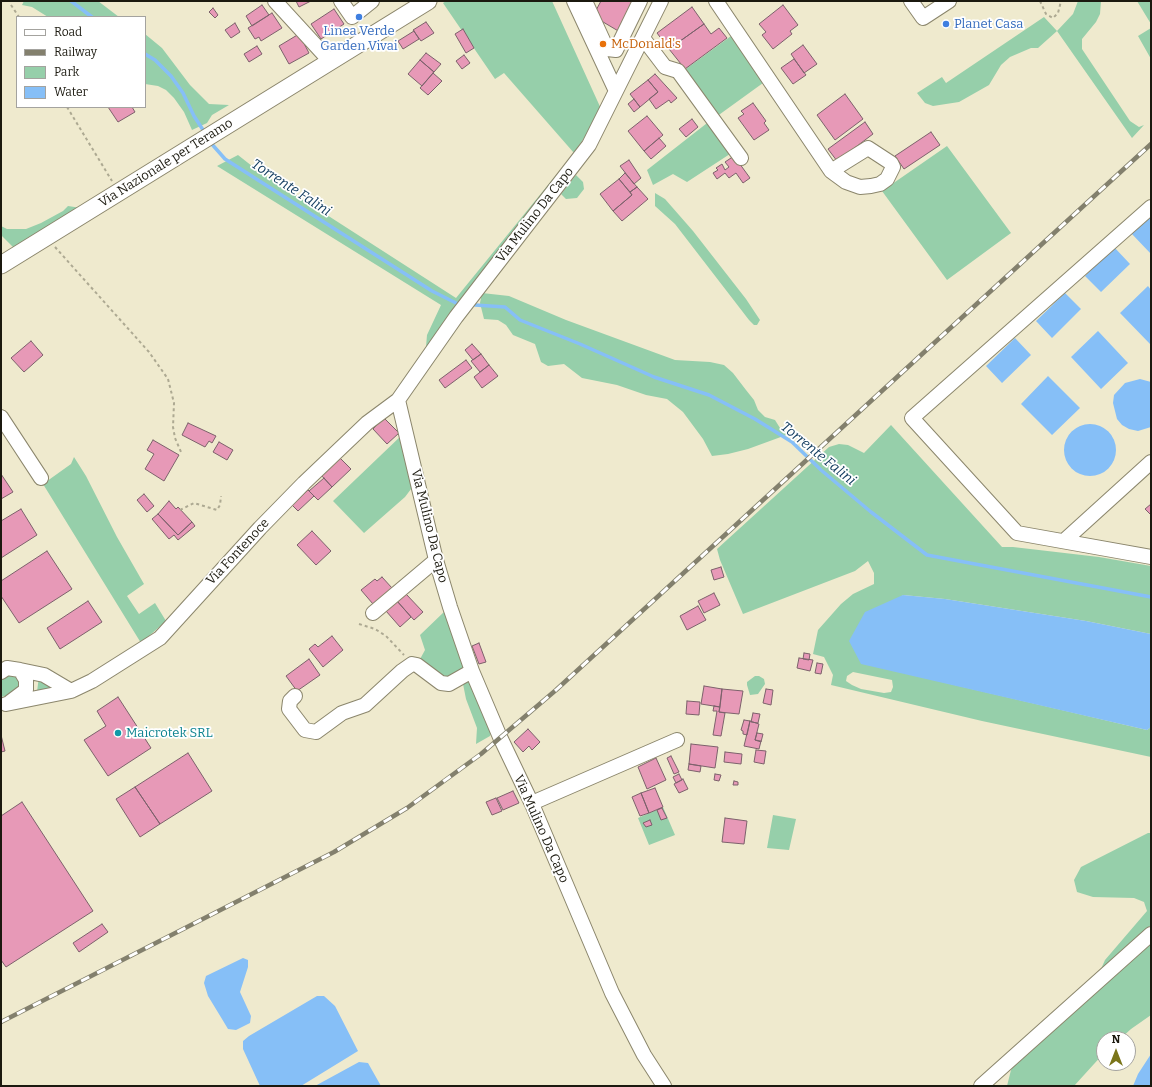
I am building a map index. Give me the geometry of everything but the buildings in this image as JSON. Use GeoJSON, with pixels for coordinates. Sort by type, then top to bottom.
{"type":"FeatureCollection","features":[{"type":"Feature","properties":{"kind":"main road","name":"Via Nazionale per Teramo"},"geometry":{"type":"LineString","coordinates":[[1,265],[428,1]]}},
{"type":"Feature","properties":{"kind":"street"},"geometry":{"type":"LineString","coordinates":[[275,1],[330,61]]}},
{"type":"Feature","properties":{"kind":"street"},"geometry":{"type":"LineString","coordinates":[[340,1],[352,17],[372,1]]}},
{"type":"Feature","properties":{"kind":"street"},"geometry":{"type":"LineString","coordinates":[[574,1],[616,91]]}},
{"type":"Feature","properties":{"kind":"street"},"geometry":{"type":"LineString","coordinates":[[585,1],[607,49],[616,50]]}},
{"type":"Feature","properties":{"kind":"street"},"geometry":{"type":"LineString","coordinates":[[608,74],[616,50],[640,1]]}},
{"type":"Feature","properties":{"kind":"street","name":"Via Mulino Da Capo"},"geometry":{"type":"LineString","coordinates":[[661,1],[589,145],[456,317],[398,400],[436,560],[472,671],[500,737],[532,803],[612,993],[644,1055],[664,1086]]}},
{"type":"Feature","properties":{"kind":"street"},"geometry":{"type":"LineString","coordinates":[[716,1],[831,171]]}},
{"type":"Feature","properties":{"kind":"street"},"geometry":{"type":"LineString","coordinates":[[911,1],[923,18],[949,1]]}},
{"type":"Feature","properties":{"kind":"street"},"geometry":{"type":"LineString","coordinates":[[643,38],[665,67],[678,71],[741,158]]}},
{"type":"Feature","properties":{"kind":"street"},"geometry":{"type":"LineString","coordinates":[[1151,207],[912,418],[1017,533],[1065,540],[1151,557]]}},
{"type":"Feature","properties":{"kind":"street","name":"Via Fontenoce"},"geometry":{"type":"LineString","coordinates":[[4,705],[71,691],[92,681],[160,638],[260,528],[304,483],[367,423],[398,400]]}},
{"type":"Feature","properties":{"kind":"street"},"geometry":{"type":"LineString","coordinates":[[1,417],[41,478]]}},
{"type":"Feature","properties":{"kind":"street"},"geometry":{"type":"LineString","coordinates":[[1065,540],[1151,462]]}},
{"type":"Feature","properties":{"kind":"street"},"geometry":{"type":"LineString","coordinates":[[373,613],[436,560]]}},
{"type":"Feature","properties":{"kind":"street"},"geometry":{"type":"LineString","coordinates":[[295,696],[290,701],[289,709],[305,730],[316,732],[342,713],[365,705],[407,666],[417,665],[441,683],[449,684],[472,671]]}},
{"type":"Feature","properties":{"kind":"street"},"geometry":{"type":"LineString","coordinates":[[1,672],[7,668],[44,675],[71,691]]}},
{"type":"Feature","properties":{"kind":"street","name":"Via Fontenoce"},"geometry":{"type":"LineString","coordinates":[[4,705],[26,690],[26,680],[20,670]]}},
{"type":"Feature","properties":{"kind":"street"},"geometry":{"type":"LineString","coordinates":[[532,803],[677,740]]}},
{"type":"Feature","properties":{"kind":"street"},"geometry":{"type":"LineString","coordinates":[[981,1086],[1151,934]]}},
{"type":"Feature","properties":{"kind":"path"},"geometry":{"type":"LineString","coordinates":[[1040,1],[1046,14],[1053,18],[1058,13],[1061,1]]}},
{"type":"Feature","properties":{"kind":"path"},"geometry":{"type":"LineString","coordinates":[[11,5],[17,16]]}},
{"type":"Feature","properties":{"kind":"path"},"geometry":{"type":"LineString","coordinates":[[68,108],[119,192]]}},
{"type":"Feature","properties":{"kind":"path"},"geometry":{"type":"LineString","coordinates":[[47,237],[62,257],[149,352],[168,379],[174,403],[173,427],[175,438],[181,452]]}},
{"type":"Feature","properties":{"kind":"path"},"geometry":{"type":"LineString","coordinates":[[180,510],[194,503],[217,510],[220,505],[221,496]]}},
{"type":"Feature","properties":{"kind":"path"},"geometry":{"type":"LineString","coordinates":[[359,624],[375,629],[386,636],[397,649],[417,665]]}},
{"type":"Feature","properties":{"kind":"green space"},"geometry":{"type":"Polygon","coordinates":[[[24,1],[98,1],[118,16],[46,16],[32,7],[22,5],[24,1]]]}},
{"type":"Feature","properties":{"kind":"green space"},"geometry":{"type":"Polygon","coordinates":[[[446,1],[552,1],[602,111],[574,153],[504,73],[495,79],[443,3],[446,1]]]}},
{"type":"Feature","properties":{"kind":"green space"},"geometry":{"type":"Polygon","coordinates":[[[1078,1],[1101,1],[1100,14],[1096,22],[1082,39],[1082,49],[1130,121],[1139,127],[1144,125],[1132,138],[1057,31],[1073,14],[1078,1]]]}},
{"type":"Feature","properties":{"kind":"green space"},"geometry":{"type":"Polygon","coordinates":[[[1137,1],[1151,1],[1151,24],[1137,1]]]}},
{"type":"Feature","properties":{"kind":"green space"},"geometry":{"type":"Polygon","coordinates":[[[1044,17],[1057,31],[1038,48],[1031,48],[1010,57],[1001,65],[989,85],[959,102],[933,106],[925,103],[917,93],[942,77],[946,83],[1044,17]]]}},
{"type":"Feature","properties":{"kind":"green space"},"geometry":{"type":"Polygon","coordinates":[[[1151,28],[1151,59],[1138,36],[1151,28]]]}},
{"type":"Feature","properties":{"kind":"green space"},"geometry":{"type":"Polygon","coordinates":[[[146,35],[162,48],[190,85],[209,104],[229,105],[212,115],[207,123],[192,130],[184,112],[174,98],[166,90],[158,86],[146,84],[146,35]]]}},
{"type":"Feature","properties":{"kind":"green space"},"geometry":{"type":"Polygon","coordinates":[[[731,36],[763,83],[716,117],[683,71],[731,36]]]}},
{"type":"Feature","properties":{"kind":"green space"},"geometry":{"type":"Polygon","coordinates":[[[711,120],[733,152],[687,182],[673,174],[653,185],[647,170],[711,120]]]}},
{"type":"Feature","properties":{"kind":"green space"},"geometry":{"type":"Polygon","coordinates":[[[947,146],[1011,233],[947,280],[882,191],[947,146]]]}},
{"type":"Feature","properties":{"kind":"green space"},"geometry":{"type":"Polygon","coordinates":[[[574,153],[437,335],[426,347],[427,335],[441,305],[217,166],[238,155],[257,170],[456,298],[574,153]]]}},
{"type":"Feature","properties":{"kind":"green space"},"geometry":{"type":"Polygon","coordinates":[[[576,175],[583,182],[584,189],[577,198],[566,199],[561,194],[576,175]]]}},
{"type":"Feature","properties":{"kind":"green space"},"geometry":{"type":"Polygon","coordinates":[[[655,193],[665,199],[693,231],[746,299],[760,320],[757,325],[754,325],[749,320],[675,224],[655,206],[655,193]]]}},
{"type":"Feature","properties":{"kind":"green space"},"geometry":{"type":"Polygon","coordinates":[[[68,206],[81,208],[16,250],[1,235],[1,226],[7,229],[26,229],[63,211],[68,206]]]}},
{"type":"Feature","properties":{"kind":"green space"},"geometry":{"type":"Polygon","coordinates":[[[482,293],[509,296],[566,320],[675,360],[710,362],[724,365],[733,373],[754,400],[758,410],[765,417],[775,420],[780,428],[789,434],[748,449],[712,456],[703,439],[683,412],[667,399],[646,395],[617,385],[582,378],[564,364],[548,366],[541,362],[535,344],[513,335],[506,325],[498,320],[484,319],[480,303],[482,293]]]}},
{"type":"Feature","properties":{"kind":"green space"},"geometry":{"type":"Polygon","coordinates":[[[891,425],[1002,547],[1099,557],[1151,566],[1151,634],[1086,621],[945,599],[903,595],[861,663],[1147,730],[1151,727],[1151,757],[982,721],[831,685],[833,675],[824,657],[813,654],[818,630],[841,604],[853,594],[874,584],[874,573],[868,561],[855,571],[743,614],[720,560],[717,549],[829,447],[839,444],[848,445],[864,453],[891,425]],[[853,672],[847,676],[846,681],[861,689],[884,693],[891,692],[893,687],[892,680],[853,672]]]}},
{"type":"Feature","properties":{"kind":"green space"},"geometry":{"type":"Polygon","coordinates":[[[403,434],[414,485],[405,497],[364,533],[333,501],[403,434]]]}},
{"type":"Feature","properties":{"kind":"green space"},"geometry":{"type":"Polygon","coordinates":[[[74,457],[86,476],[117,537],[144,584],[127,596],[139,614],[155,603],[166,621],[141,643],[43,484],[71,464],[74,457]]]}},
{"type":"Feature","properties":{"kind":"green space"},"geometry":{"type":"Polygon","coordinates":[[[445,611],[447,621],[464,665],[462,670],[444,679],[419,661],[425,650],[420,635],[445,611]]]}},
{"type":"Feature","properties":{"kind":"green space"},"geometry":{"type":"Polygon","coordinates":[[[11,673],[16,674],[22,681],[17,693],[1,697],[1,679],[11,673]]]}},
{"type":"Feature","properties":{"kind":"green space"},"geometry":{"type":"Polygon","coordinates":[[[39,676],[58,688],[37,692],[39,676]]]}},
{"type":"Feature","properties":{"kind":"green space"},"geometry":{"type":"Polygon","coordinates":[[[468,676],[492,731],[490,736],[476,744],[477,728],[466,699],[462,679],[468,676]]]}},
{"type":"Feature","properties":{"kind":"green space"},"geometry":{"type":"Polygon","coordinates":[[[755,676],[759,676],[764,679],[765,684],[758,694],[750,695],[747,682],[755,676]]]}},
{"type":"Feature","properties":{"kind":"green space"},"geometry":{"type":"Polygon","coordinates":[[[663,807],[675,835],[649,845],[638,818],[663,807]]]}},
{"type":"Feature","properties":{"kind":"green space"},"geometry":{"type":"Polygon","coordinates":[[[773,815],[796,819],[789,850],[767,848],[773,815]]]}},
{"type":"Feature","properties":{"kind":"green space"},"geometry":{"type":"Polygon","coordinates":[[[1148,833],[1151,833],[1151,925],[1101,969],[1105,960],[1147,911],[1144,902],[1134,898],[1093,897],[1077,892],[1074,880],[1081,867],[1148,833]]]}},
{"type":"Feature","properties":{"kind":"green space"},"geometry":{"type":"Polygon","coordinates":[[[1151,939],[1151,1015],[1129,1031],[1096,1031],[1096,1062],[1074,1086],[1007,1086],[1011,1070],[1020,1056],[1151,939]]]}},
{"type":"Feature","properties":{"kind":"water"},"geometry":{"type":"Polygon","coordinates":[[[1151,214],[1151,254],[1131,233],[1151,214]]]}},
{"type":"Feature","properties":{"kind":"water"},"geometry":{"type":"Polygon","coordinates":[[[1114,247],[1130,264],[1101,292],[1085,276],[1114,247]]]}},
{"type":"Feature","properties":{"kind":"water"},"geometry":{"type":"Polygon","coordinates":[[[1148,286],[1151,290],[1151,345],[1120,313],[1148,286]]]}},
{"type":"Feature","properties":{"kind":"water"},"geometry":{"type":"Polygon","coordinates":[[[1065,293],[1081,309],[1052,338],[1036,321],[1065,293]]]}},
{"type":"Feature","properties":{"kind":"water"},"geometry":{"type":"Polygon","coordinates":[[[1098,331],[1128,363],[1101,389],[1071,357],[1098,331]]]}},
{"type":"Feature","properties":{"kind":"water"},"geometry":{"type":"Polygon","coordinates":[[[1015,338],[1031,355],[1002,383],[986,366],[1015,338]]]}},
{"type":"Feature","properties":{"kind":"water"},"geometry":{"type":"Polygon","coordinates":[[[1048,376],[1080,408],[1052,435],[1021,404],[1048,376]]]}},
{"type":"Feature","properties":{"kind":"water"},"geometry":{"type":"Polygon","coordinates":[[[1140,379],[1151,382],[1151,427],[1138,431],[1129,429],[1122,425],[1117,419],[1113,403],[1114,395],[1125,383],[1140,379]]]}},
{"type":"Feature","properties":{"kind":"water"},"geometry":{"type":"Polygon","coordinates":[[[1090,424],[1100,426],[1108,432],[1114,440],[1116,450],[1114,460],[1108,468],[1100,474],[1090,476],[1080,474],[1072,468],[1066,460],[1064,450],[1066,440],[1072,432],[1080,426],[1090,424]]]}},
{"type":"Feature","properties":{"kind":"water"},"geometry":{"type":"Polygon","coordinates":[[[903,595],[945,599],[1086,621],[1151,634],[1151,727],[1147,730],[861,664],[849,641],[865,612],[903,595]]]}},
{"type":"Feature","properties":{"kind":"water"},"geometry":{"type":"Polygon","coordinates":[[[243,958],[248,960],[248,967],[240,992],[251,1016],[250,1023],[236,1030],[228,1029],[208,996],[204,983],[206,976],[243,958]]]}},
{"type":"Feature","properties":{"kind":"water"},"geometry":{"type":"Polygon","coordinates":[[[317,996],[324,996],[335,1006],[358,1051],[301,1086],[260,1086],[243,1049],[243,1041],[317,996]]]}},
{"type":"Feature","properties":{"kind":"water"},"geometry":{"type":"Polygon","coordinates":[[[1151,1054],[1151,1086],[1133,1086],[1138,1074],[1151,1054]]]}},
{"type":"Feature","properties":{"kind":"water"},"geometry":{"type":"Polygon","coordinates":[[[359,1062],[368,1063],[381,1086],[315,1086],[359,1062]]]}},
{"type":"Feature","properties":{"kind":"waterway","name":"Torrente Falini"},"geometry":{"type":"LineString","coordinates":[[71,1],[91,16]]}},
{"type":"Feature","properties":{"kind":"waterway","name":"Torrente Falini"},"geometry":{"type":"LineString","coordinates":[[146,55],[155,60],[171,76],[183,93],[194,116],[205,133]]}},
{"type":"Feature","properties":{"kind":"waterway","name":"Torrente Falini"},"geometry":{"type":"LineString","coordinates":[[210,142],[225,159],[432,291],[458,304]]}},
{"type":"Feature","properties":{"kind":"waterway","name":"Torrente Falini"},"geometry":{"type":"LineString","coordinates":[[475,305],[505,307],[520,320],[580,344],[654,377],[709,395],[755,419],[792,442],[821,470],[871,512],[927,555],[1151,597]]}},
{"type":"Feature","properties":{"kind":"railway"},"geometry":{"type":"LineString","coordinates":[[1,1022],[334,852],[407,808],[481,754],[556,690],[1151,144]]}},
{"type":"Feature","properties":{"kind":"place","name":"Linea Verde Garden Vivai"},"geometry":{"type":"Point","coordinates":[359,17]}},
{"type":"Feature","properties":{"kind":"place","name":"Planet Casa"},"geometry":{"type":"Point","coordinates":[946,24]}},
{"type":"Feature","properties":{"kind":"place","name":"McDonald's"},"geometry":{"type":"Point","coordinates":[603,44]}},
{"type":"Feature","properties":{"kind":"place","name":"Maicrotek SRL"},"geometry":{"type":"Point","coordinates":[118,733]}}]}
